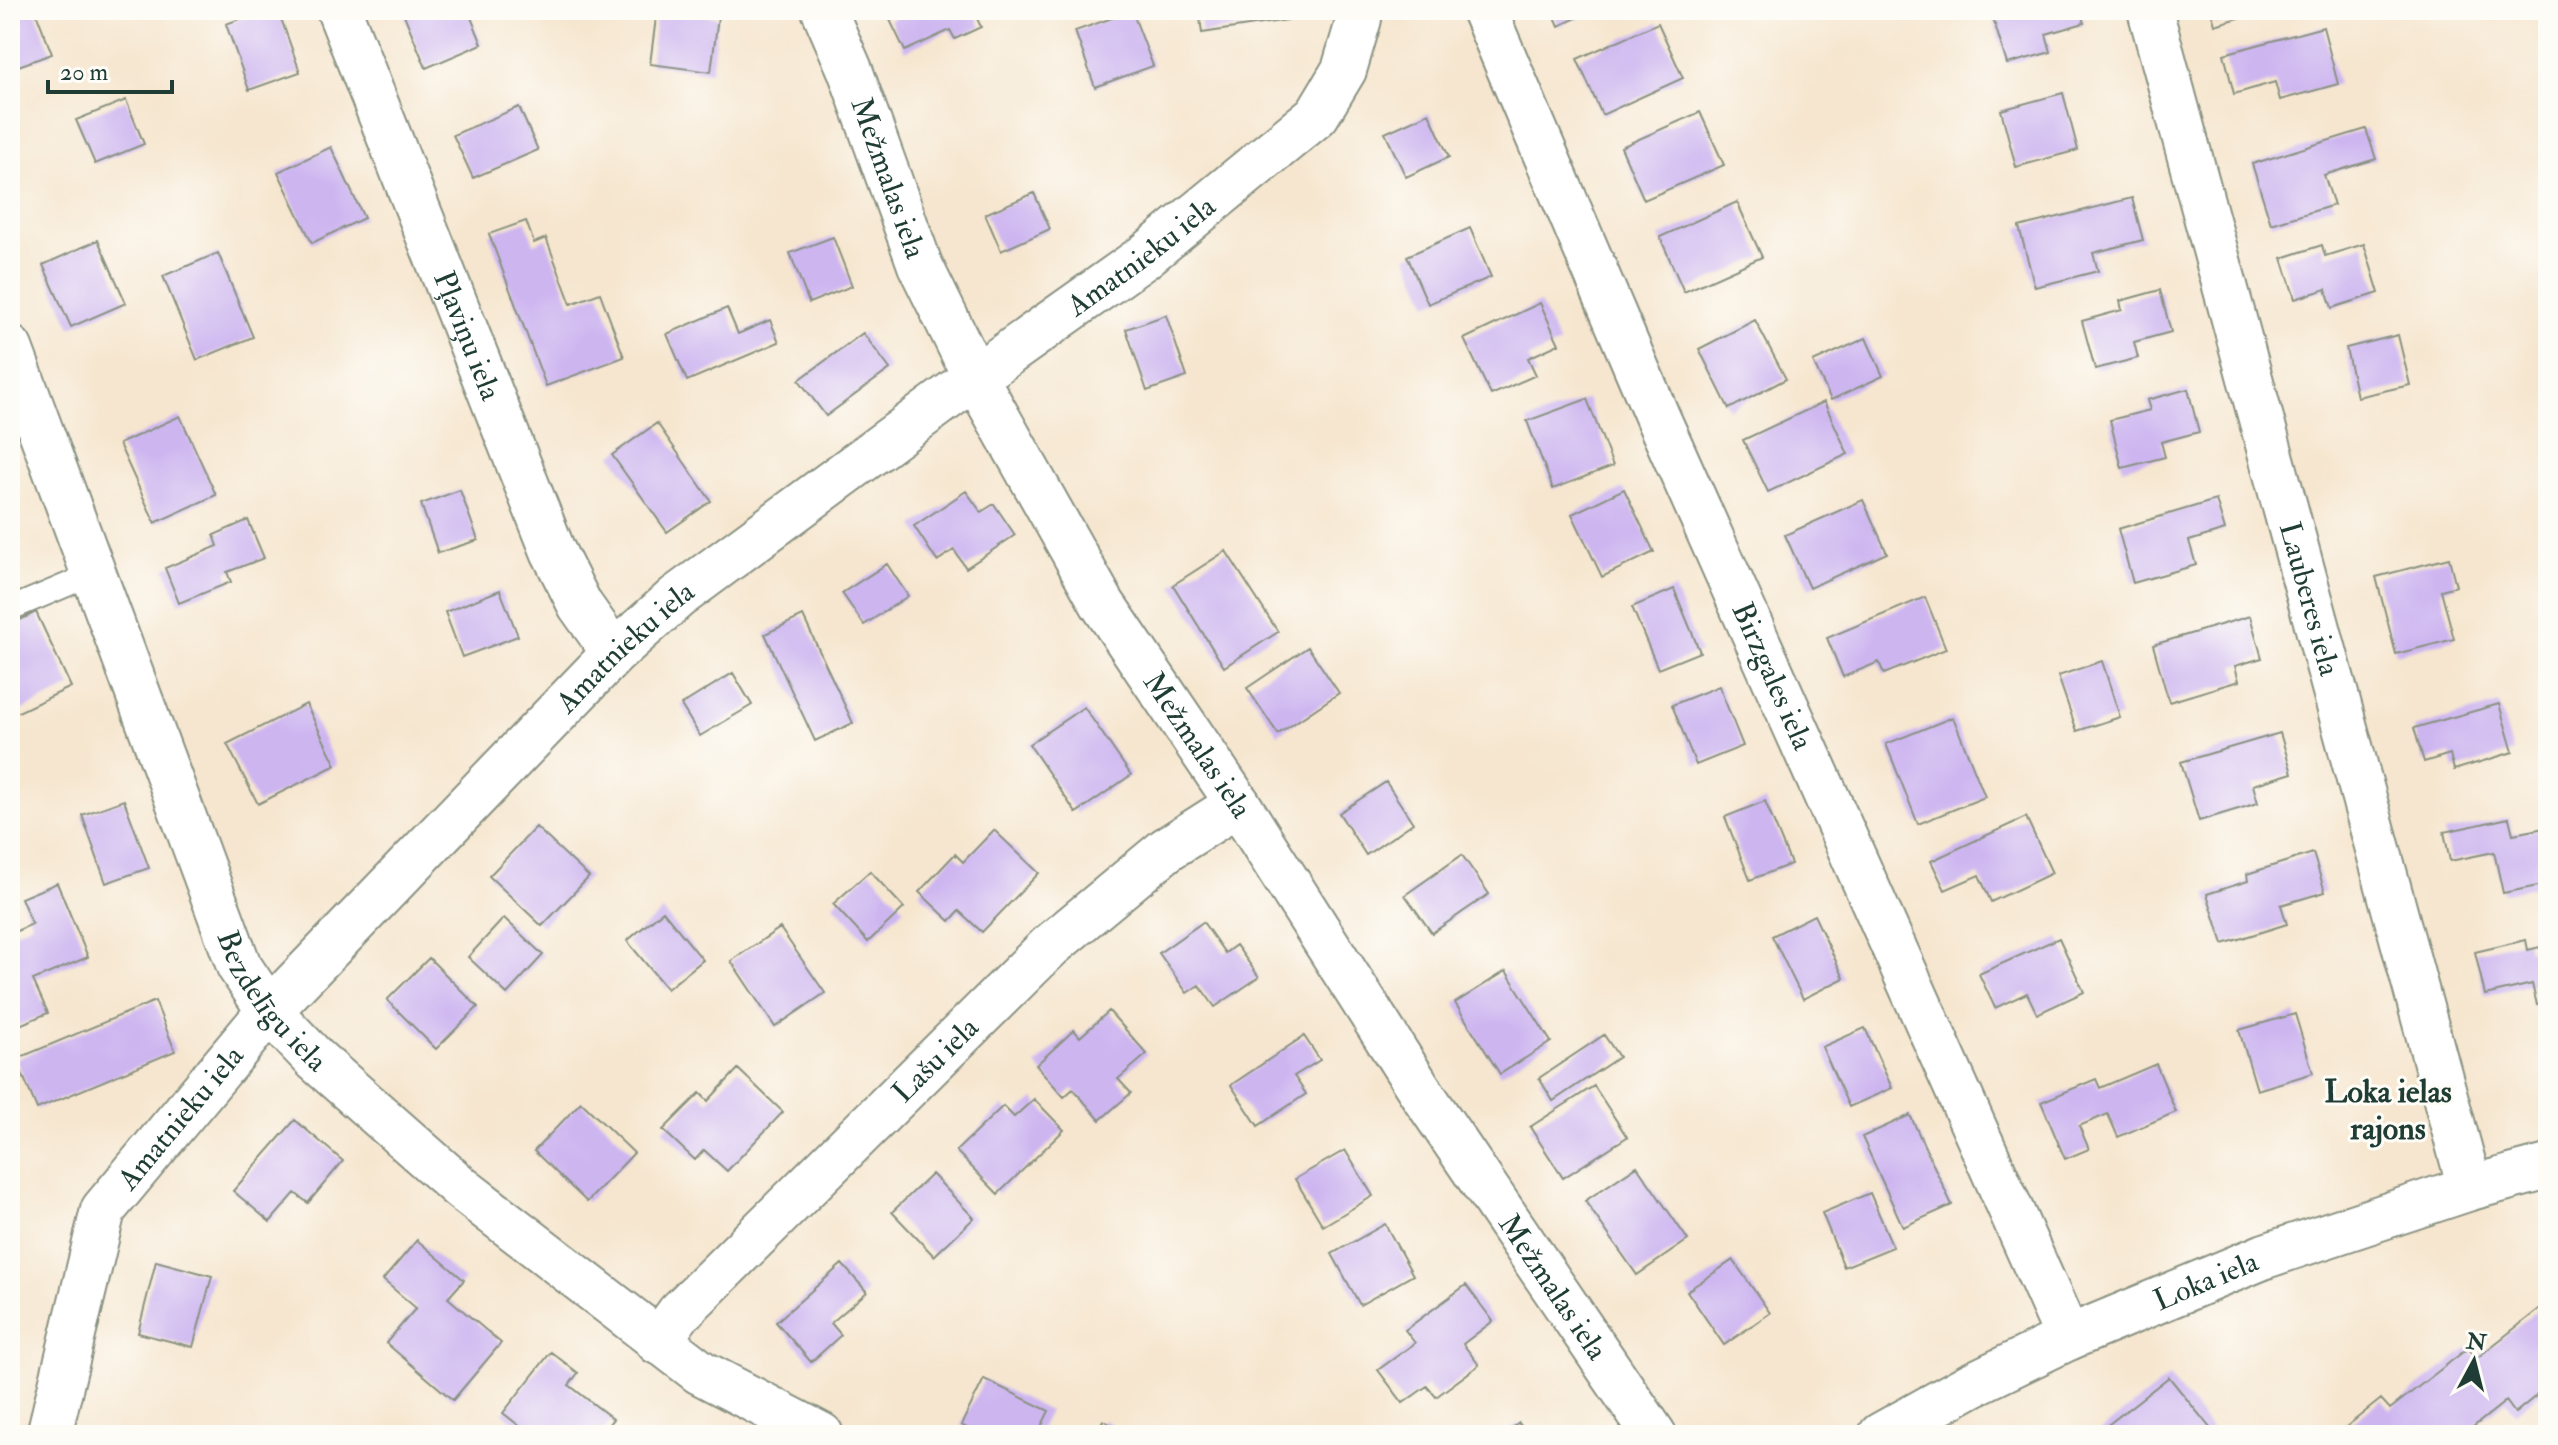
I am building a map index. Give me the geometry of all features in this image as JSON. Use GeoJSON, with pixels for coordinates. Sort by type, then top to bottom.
{"type":"FeatureCollection","features":[{"type":"Feature","properties":{"kind":"street","name":"Pļaviņu iela"},"geometry":{"type":"LineString","coordinates":[[339,10],[553,551],[580,605],[614,653]]}},
{"type":"Feature","properties":{"kind":"street","name":"Mežmalas iela"},"geometry":{"type":"LineString","coordinates":[[824,10],[850,70],[920,265],[975,377],[1102,603],[1238,804],[1423,1095],[1654,1435]]}},
{"type":"Feature","properties":{"kind":"street","name":"Birzgales iela"},"geometry":{"type":"LineString","coordinates":[[1484,10],[1657,416],[2068,1338]]}},
{"type":"Feature","properties":{"kind":"street","name":"Lauberes iela"},"geometry":{"type":"LineString","coordinates":[[2150,10],[2470,1188]]}},
{"type":"Feature","properties":{"kind":"street","name":"Amatnieku iela"},"geometry":{"type":"LineString","coordinates":[[49,1435],[103,1210],[269,1011],[614,653],[677,597],[975,377],[1144,257],[1317,115],[1344,70],[1365,13]]}},
{"type":"Feature","properties":{"kind":"street","name":"Bezdelīgu iela"},"geometry":{"type":"LineString","coordinates":[[10,348],[239,966],[269,1011],[316,1060],[461,1188],[658,1342],[700,1372],[821,1435]]}},
{"type":"Feature","properties":{"kind":"street","name":"Lašu iela"},"geometry":{"type":"LineString","coordinates":[[658,1342],[679,1313],[1050,946],[1167,849],[1238,804]]}},
{"type":"Feature","properties":{"kind":"street","name":"Loka iela"},"geometry":{"type":"LineString","coordinates":[[1881,1435],[1971,1385],[2068,1338],[2265,1256],[2470,1188],[2548,1167]]}},
{"type":"Feature","properties":{"kind":"lane"},"geometry":{"type":"LineString","coordinates":[[10,609],[95,573]]}},
{"type":"Feature","properties":{"kind":"building"},"geometry":{"type":"Polygon","coordinates":[[[10,10],[35,10],[52,54],[10,69],[10,10]]]}},
{"type":"Feature","properties":{"kind":"building"},"geometry":{"type":"Polygon","coordinates":[[[264,10],[278,10],[300,72],[249,90],[226,24],[264,10]]]}},
{"type":"Feature","properties":{"kind":"building"},"geometry":{"type":"Polygon","coordinates":[[[402,10],[468,10],[482,44],[426,68],[402,10]]]}},
{"type":"Feature","properties":{"kind":"building"},"geometry":{"type":"Polygon","coordinates":[[[657,10],[718,17],[711,72],[650,64],[657,10]]]}},
{"type":"Feature","properties":{"kind":"building"},"geometry":{"type":"Polygon","coordinates":[[[910,10],[973,10],[981,27],[955,39],[950,30],[905,51],[890,20],[910,10]]]}},
{"type":"Feature","properties":{"kind":"building"},"geometry":{"type":"Polygon","coordinates":[[[1199,10],[1286,10],[1288,20],[1202,33],[1199,10]]]}},
{"type":"Feature","properties":{"kind":"building"},"geometry":{"type":"Polygon","coordinates":[[[1552,10],[1594,10],[1559,26],[1552,10]]]}},
{"type":"Feature","properties":{"kind":"building"},"geometry":{"type":"Polygon","coordinates":[[[2008,10],[2080,10],[2084,23],[2046,34],[2051,52],[2007,64],[1992,15],[2008,10]]]}},
{"type":"Feature","properties":{"kind":"building"},"geometry":{"type":"Polygon","coordinates":[[[2211,10],[2263,10],[2263,11],[2215,25],[2211,10]]]}},
{"type":"Feature","properties":{"kind":"building"},"geometry":{"type":"Polygon","coordinates":[[[1132,11],[1153,66],[1095,87],[1075,31],[1132,11]]]}},
{"type":"Feature","properties":{"kind":"building"},"geometry":{"type":"Polygon","coordinates":[[[1658,23],[1683,78],[1602,115],[1577,59],[1658,23]]]}},
{"type":"Feature","properties":{"kind":"building"},"geometry":{"type":"Polygon","coordinates":[[[2323,27],[2338,84],[2280,100],[2275,82],[2234,94],[2224,54],[2323,27]]]}},
{"type":"Feature","properties":{"kind":"building"},"geometry":{"type":"Polygon","coordinates":[[[2063,93],[2078,150],[2016,167],[2001,110],[2063,93]]]}},
{"type":"Feature","properties":{"kind":"building"},"geometry":{"type":"Polygon","coordinates":[[[126,100],[144,144],[95,164],[76,120],[126,100]]]}},
{"type":"Feature","properties":{"kind":"building"},"geometry":{"type":"Polygon","coordinates":[[[519,107],[538,150],[473,178],[453,135],[519,107]]]}},
{"type":"Feature","properties":{"kind":"building"},"geometry":{"type":"Polygon","coordinates":[[[1700,112],[1724,165],[1644,200],[1621,147],[1700,112]]]}},
{"type":"Feature","properties":{"kind":"building"},"geometry":{"type":"Polygon","coordinates":[[[1429,113],[1449,157],[1406,177],[1385,133],[1429,113]]]}},
{"type":"Feature","properties":{"kind":"building"},"geometry":{"type":"Polygon","coordinates":[[[2366,129],[2376,159],[2324,175],[2334,205],[2271,224],[2252,164],[2366,129]]]}},
{"type":"Feature","properties":{"kind":"building"},"geometry":{"type":"Polygon","coordinates":[[[331,147],[364,218],[312,243],[278,172],[331,147]]]}},
{"type":"Feature","properties":{"kind":"building"},"geometry":{"type":"Polygon","coordinates":[[[1034,193],[1050,229],[1001,251],[985,214],[1034,193]]]}},
{"type":"Feature","properties":{"kind":"building"},"geometry":{"type":"Polygon","coordinates":[[[2132,198],[2143,240],[2093,253],[2098,271],[2035,287],[2019,227],[2132,198]]]}},
{"type":"Feature","properties":{"kind":"building"},"geometry":{"type":"Polygon","coordinates":[[[1737,202],[1762,257],[1684,292],[1660,237],[1737,202]]]}},
{"type":"Feature","properties":{"kind":"building"},"geometry":{"type":"Polygon","coordinates":[[[526,221],[534,243],[546,238],[571,304],[600,293],[624,357],[546,386],[489,234],[526,221]]]}},
{"type":"Feature","properties":{"kind":"building"},"geometry":{"type":"Polygon","coordinates":[[[1470,228],[1491,277],[1428,304],[1407,256],[1470,228]]]}},
{"type":"Feature","properties":{"kind":"building"},"geometry":{"type":"Polygon","coordinates":[[[833,237],[852,286],[809,303],[790,253],[833,237]]]}},
{"type":"Feature","properties":{"kind":"building"},"geometry":{"type":"Polygon","coordinates":[[[98,240],[126,303],[71,327],[43,265],[98,240]]]}},
{"type":"Feature","properties":{"kind":"building"},"geometry":{"type":"Polygon","coordinates":[[[2364,244],[2379,293],[2332,308],[2326,289],[2295,299],[2282,258],[2322,245],[2325,256],[2364,244]]]}},
{"type":"Feature","properties":{"kind":"building"},"geometry":{"type":"Polygon","coordinates":[[[218,253],[253,337],[197,360],[163,276],[218,253]]]}},
{"type":"Feature","properties":{"kind":"building"},"geometry":{"type":"Polygon","coordinates":[[[2160,290],[2171,332],[2134,342],[2138,358],[2095,369],[2082,321],[2122,310],[2120,301],[2160,290]]]}},
{"type":"Feature","properties":{"kind":"building"},"geometry":{"type":"Polygon","coordinates":[[[1540,303],[1559,344],[1528,358],[1536,375],[1491,395],[1464,339],[1540,303]]]}},
{"type":"Feature","properties":{"kind":"building"},"geometry":{"type":"Polygon","coordinates":[[[727,308],[738,334],[770,320],[779,342],[687,381],[667,334],[727,308]]]}},
{"type":"Feature","properties":{"kind":"building"},"geometry":{"type":"Polygon","coordinates":[[[1166,315],[1187,377],[1147,391],[1126,329],[1166,315]]]}},
{"type":"Feature","properties":{"kind":"building"},"geometry":{"type":"Polygon","coordinates":[[[1755,320],[1786,379],[1729,409],[1699,349],[1755,320]]]}},
{"type":"Feature","properties":{"kind":"building"},"geometry":{"type":"Polygon","coordinates":[[[863,333],[890,369],[826,416],[799,380],[863,333]]]}},
{"type":"Feature","properties":{"kind":"building"},"geometry":{"type":"Polygon","coordinates":[[[2398,335],[2410,385],[2357,397],[2346,348],[2398,335]]]}},
{"type":"Feature","properties":{"kind":"building"},"geometry":{"type":"Polygon","coordinates":[[[1866,338],[1883,376],[1831,400],[1813,362],[1866,338]]]}},
{"type":"Feature","properties":{"kind":"building"},"geometry":{"type":"Polygon","coordinates":[[[2188,389],[2199,432],[2161,442],[2165,457],[2122,468],[2110,420],[2150,410],[2147,400],[2188,389]]]}},
{"type":"Feature","properties":{"kind":"building"},"geometry":{"type":"Polygon","coordinates":[[[1587,399],[1613,466],[1553,489],[1527,421],[1587,399]]]}},
{"type":"Feature","properties":{"kind":"building"},"geometry":{"type":"Polygon","coordinates":[[[1824,402],[1848,454],[1768,492],[1743,440],[1824,402]]]}},
{"type":"Feature","properties":{"kind":"building"},"geometry":{"type":"Polygon","coordinates":[[[180,416],[216,495],[155,523],[119,444],[180,416]]]}},
{"type":"Feature","properties":{"kind":"building"},"geometry":{"type":"Polygon","coordinates":[[[657,423],[711,501],[667,532],[612,455],[657,423]]]}},
{"type":"Feature","properties":{"kind":"building"},"geometry":{"type":"Polygon","coordinates":[[[1624,489],[1654,552],[1602,577],[1572,514],[1624,489]]]}},
{"type":"Feature","properties":{"kind":"building"},"geometry":{"type":"Polygon","coordinates":[[[460,490],[478,540],[438,553],[421,504],[460,490]]]}},
{"type":"Feature","properties":{"kind":"building"},"geometry":{"type":"Polygon","coordinates":[[[966,491],[981,512],[994,504],[1015,535],[966,568],[954,550],[937,561],[914,526],[966,491]]]}},
{"type":"Feature","properties":{"kind":"building"},"geometry":{"type":"Polygon","coordinates":[[[1863,500],[1887,553],[1809,588],[1785,535],[1863,500]]]}},
{"type":"Feature","properties":{"kind":"building"},"geometry":{"type":"Polygon","coordinates":[[[2216,500],[2225,530],[2189,541],[2196,565],[2133,583],[2118,529],[2216,500]]]}},
{"type":"Feature","properties":{"kind":"building"},"geometry":{"type":"Polygon","coordinates":[[[248,520],[264,558],[227,572],[231,582],[179,603],[165,568],[218,546],[214,535],[248,520]]]}},
{"type":"Feature","properties":{"kind":"building"},"geometry":{"type":"Polygon","coordinates":[[[1226,551],[1278,632],[1224,667],[1173,585],[1226,551]]]}},
{"type":"Feature","properties":{"kind":"building"},"geometry":{"type":"Polygon","coordinates":[[[2449,558],[2456,586],[2441,590],[2454,639],[2396,654],[2376,577],[2449,558]]]}},
{"type":"Feature","properties":{"kind":"building"},"geometry":{"type":"Polygon","coordinates":[[[887,564],[908,596],[864,625],[842,593],[887,564]]]}},
{"type":"Feature","properties":{"kind":"building"},"geometry":{"type":"Polygon","coordinates":[[[1674,589],[1700,652],[1658,669],[1632,607],[1674,589]]]}},
{"type":"Feature","properties":{"kind":"building"},"geometry":{"type":"Polygon","coordinates":[[[500,590],[518,636],[462,657],[445,612],[500,590]]]}},
{"type":"Feature","properties":{"kind":"building"},"geometry":{"type":"Polygon","coordinates":[[[1925,597],[1946,649],[1884,674],[1879,662],[1843,677],[1827,638],[1925,597]]]}},
{"type":"Feature","properties":{"kind":"building"},"geometry":{"type":"Polygon","coordinates":[[[36,612],[71,687],[10,716],[10,625],[36,612]]]}},
{"type":"Feature","properties":{"kind":"building"},"geometry":{"type":"Polygon","coordinates":[[[803,616],[853,723],[815,741],[765,634],[803,616]]]}},
{"type":"Feature","properties":{"kind":"building"},"geometry":{"type":"Polygon","coordinates":[[[2250,616],[2262,658],[2235,666],[2239,681],[2169,702],[2153,645],[2250,616]]]}},
{"type":"Feature","properties":{"kind":"building"},"geometry":{"type":"Polygon","coordinates":[[[1308,647],[1339,693],[1278,734],[1247,688],[1308,647]]]}},
{"type":"Feature","properties":{"kind":"building"},"geometry":{"type":"Polygon","coordinates":[[[2102,661],[2120,717],[2077,731],[2058,676],[2102,661]]]}},
{"type":"Feature","properties":{"kind":"building"},"geometry":{"type":"Polygon","coordinates":[[[733,673],[752,705],[700,736],[681,705],[733,673]]]}},
{"type":"Feature","properties":{"kind":"building"},"geometry":{"type":"Polygon","coordinates":[[[1719,686],[1743,746],[1696,765],[1672,705],[1719,686]]]}},
{"type":"Feature","properties":{"kind":"building"},"geometry":{"type":"Polygon","coordinates":[[[306,704],[336,765],[258,804],[227,744],[306,704]]]}},
{"type":"Feature","properties":{"kind":"building"},"geometry":{"type":"Polygon","coordinates":[[[2499,704],[2513,752],[2454,770],[2450,754],[2424,762],[2414,728],[2499,704]]]}},
{"type":"Feature","properties":{"kind":"building"},"geometry":{"type":"Polygon","coordinates":[[[1084,707],[1131,775],[1076,813],[1029,744],[1084,707]]]}},
{"type":"Feature","properties":{"kind":"building"},"geometry":{"type":"Polygon","coordinates":[[[1953,717],[1985,797],[1918,824],[1886,744],[1953,717]]]}},
{"type":"Feature","properties":{"kind":"building"},"geometry":{"type":"Polygon","coordinates":[[[2280,733],[2292,773],[2253,785],[2258,803],[2199,821],[2181,762],[2280,733]]]}},
{"type":"Feature","properties":{"kind":"building"},"geometry":{"type":"Polygon","coordinates":[[[1386,782],[1413,823],[1366,855],[1339,813],[1386,782]]]}},
{"type":"Feature","properties":{"kind":"building"},"geometry":{"type":"Polygon","coordinates":[[[124,800],[149,868],[106,883],[82,815],[124,800]]]}},
{"type":"Feature","properties":{"kind":"building"},"geometry":{"type":"Polygon","coordinates":[[[1765,801],[1791,864],[1750,880],[1725,817],[1765,801]]]}},
{"type":"Feature","properties":{"kind":"building"},"geometry":{"type":"Polygon","coordinates":[[[2026,817],[2052,873],[1991,902],[1979,875],[1945,890],[1931,861],[2026,817]]]}},
{"type":"Feature","properties":{"kind":"building"},"geometry":{"type":"Polygon","coordinates":[[[2509,818],[2513,834],[2545,828],[2548,884],[2503,893],[2494,852],[2450,861],[2444,832],[2509,818]]]}},
{"type":"Feature","properties":{"kind":"building"},"geometry":{"type":"Polygon","coordinates":[[[536,827],[589,877],[542,926],[489,876],[536,827]]]}},
{"type":"Feature","properties":{"kind":"building"},"geometry":{"type":"Polygon","coordinates":[[[994,830],[1039,873],[982,932],[959,911],[950,921],[919,892],[955,854],[963,862],[994,830]]]}},
{"type":"Feature","properties":{"kind":"building"},"geometry":{"type":"Polygon","coordinates":[[[2313,853],[2325,892],[2281,905],[2287,924],[2223,944],[2207,894],[2248,881],[2247,874],[2313,853]]]}},
{"type":"Feature","properties":{"kind":"building"},"geometry":{"type":"Polygon","coordinates":[[[1462,855],[1489,894],[1432,933],[1405,895],[1462,855]]]}},
{"type":"Feature","properties":{"kind":"building"},"geometry":{"type":"Polygon","coordinates":[[[870,871],[904,908],[868,942],[833,904],[870,871]]]}},
{"type":"Feature","properties":{"kind":"building"},"geometry":{"type":"Polygon","coordinates":[[[57,883],[88,957],[33,980],[48,1013],[10,1029],[10,934],[32,924],[21,898],[57,883]]]}},
{"type":"Feature","properties":{"kind":"building"},"geometry":{"type":"Polygon","coordinates":[[[663,911],[703,960],[667,989],[627,941],[663,911]]]}},
{"type":"Feature","properties":{"kind":"building"},"geometry":{"type":"Polygon","coordinates":[[[1814,915],[1844,978],[1803,999],[1772,936],[1814,915]]]}},
{"type":"Feature","properties":{"kind":"building"},"geometry":{"type":"Polygon","coordinates":[[[504,918],[543,955],[507,994],[468,957],[504,918]]]}},
{"type":"Feature","properties":{"kind":"building"},"geometry":{"type":"Polygon","coordinates":[[[1203,922],[1225,953],[1236,945],[1259,977],[1215,1007],[1199,985],[1187,993],[1159,953],[1203,922]]]}},
{"type":"Feature","properties":{"kind":"building"},"geometry":{"type":"Polygon","coordinates":[[[780,928],[825,993],[775,1027],[731,961],[780,928]]]}},
{"type":"Feature","properties":{"kind":"building"},"geometry":{"type":"Polygon","coordinates":[[[2059,938],[2084,992],[2037,1014],[2027,993],[1995,1008],[1979,974],[2059,938]]]}},
{"type":"Feature","properties":{"kind":"building"},"geometry":{"type":"Polygon","coordinates":[[[2526,940],[2528,950],[2548,945],[2548,1002],[2537,1005],[2532,984],[2485,995],[2475,952],[2526,940]]]}},
{"type":"Feature","properties":{"kind":"building"},"geometry":{"type":"Polygon","coordinates":[[[429,958],[478,1007],[436,1049],[387,1000],[429,958]]]}},
{"type":"Feature","properties":{"kind":"building"},"geometry":{"type":"Polygon","coordinates":[[[1506,971],[1551,1042],[1500,1074],[1455,1003],[1506,971]]]}},
{"type":"Feature","properties":{"kind":"building"},"geometry":{"type":"Polygon","coordinates":[[[155,1001],[175,1051],[37,1109],[16,1059],[155,1001]]]}},
{"type":"Feature","properties":{"kind":"building"},"geometry":{"type":"Polygon","coordinates":[[[1109,1011],[1147,1054],[1118,1079],[1131,1093],[1100,1120],[1073,1089],[1064,1097],[1036,1065],[1074,1030],[1080,1037],[1109,1011]]]}},
{"type":"Feature","properties":{"kind":"building"},"geometry":{"type":"Polygon","coordinates":[[[2295,1014],[2313,1073],[2257,1090],[2239,1030],[2295,1014]]]}},
{"type":"Feature","properties":{"kind":"building"},"geometry":{"type":"Polygon","coordinates":[[[1865,1028],[1892,1088],[1849,1107],[1822,1047],[1865,1028]]]}},
{"type":"Feature","properties":{"kind":"building"},"geometry":{"type":"Polygon","coordinates":[[[1604,1035],[1619,1057],[1553,1101],[1539,1078],[1604,1035]]]}},
{"type":"Feature","properties":{"kind":"building"},"geometry":{"type":"Polygon","coordinates":[[[1304,1036],[1320,1060],[1294,1076],[1306,1094],[1258,1126],[1231,1085],[1304,1036]]]}},
{"type":"Feature","properties":{"kind":"building"},"geometry":{"type":"Polygon","coordinates":[[[2156,1064],[2176,1112],[2118,1137],[2108,1114],[2079,1126],[2089,1149],[2065,1159],[2041,1102],[2096,1079],[2100,1088],[2156,1064]]]}},
{"type":"Feature","properties":{"kind":"building"},"geometry":{"type":"Polygon","coordinates":[[[738,1069],[783,1112],[727,1171],[704,1150],[695,1160],[663,1130],[700,1093],[708,1101],[738,1069]]]}},
{"type":"Feature","properties":{"kind":"building"},"geometry":{"type":"Polygon","coordinates":[[[1594,1086],[1627,1137],[1563,1178],[1530,1127],[1594,1086]]]}},
{"type":"Feature","properties":{"kind":"building"},"geometry":{"type":"Polygon","coordinates":[[[1034,1099],[1064,1130],[998,1194],[956,1151],[1003,1106],[1014,1117],[1034,1099]]]}},
{"type":"Feature","properties":{"kind":"building"},"geometry":{"type":"Polygon","coordinates":[[[581,1102],[634,1153],[587,1202],[534,1151],[581,1102]]]}},
{"type":"Feature","properties":{"kind":"building"},"geometry":{"type":"Polygon","coordinates":[[[1910,1115],[1952,1205],[1903,1227],[1862,1137],[1910,1115]]]}},
{"type":"Feature","properties":{"kind":"building"},"geometry":{"type":"Polygon","coordinates":[[[295,1120],[343,1161],[308,1203],[295,1193],[270,1222],[233,1191],[295,1120]]]}},
{"type":"Feature","properties":{"kind":"building"},"geometry":{"type":"Polygon","coordinates":[[[1345,1150],[1373,1196],[1323,1226],[1295,1179],[1345,1150]]]}},
{"type":"Feature","properties":{"kind":"building"},"geometry":{"type":"Polygon","coordinates":[[[1637,1166],[1688,1240],[1637,1275],[1585,1201],[1637,1166]]]}},
{"type":"Feature","properties":{"kind":"building"},"geometry":{"type":"Polygon","coordinates":[[[932,1174],[974,1218],[934,1256],[892,1212],[932,1174]]]}},
{"type":"Feature","properties":{"kind":"building"},"geometry":{"type":"Polygon","coordinates":[[[1870,1193],[1893,1247],[1844,1267],[1822,1213],[1870,1193]]]}},
{"type":"Feature","properties":{"kind":"building"},"geometry":{"type":"Polygon","coordinates":[[[1385,1224],[1413,1275],[1360,1305],[1332,1254],[1385,1224]]]}},
{"type":"Feature","properties":{"kind":"building"},"geometry":{"type":"Polygon","coordinates":[[[417,1240],[464,1280],[448,1298],[501,1343],[453,1400],[386,1343],[416,1308],[383,1280],[417,1240]]]}},
{"type":"Feature","properties":{"kind":"building"},"geometry":{"type":"Polygon","coordinates":[[[1733,1260],[1770,1313],[1724,1345],[1687,1291],[1733,1260]]]}},
{"type":"Feature","properties":{"kind":"building"},"geometry":{"type":"Polygon","coordinates":[[[156,1261],[212,1276],[193,1347],[138,1333],[156,1261]]]}},
{"type":"Feature","properties":{"kind":"building"},"geometry":{"type":"Polygon","coordinates":[[[842,1264],[867,1292],[831,1323],[841,1335],[811,1362],[776,1322],[842,1264]]]}},
{"type":"Feature","properties":{"kind":"building"},"geometry":{"type":"Polygon","coordinates":[[[1466,1285],[1493,1321],[1463,1344],[1479,1365],[1436,1397],[1427,1386],[1403,1403],[1378,1370],[1415,1343],[1405,1330],[1466,1285]]]}},
{"type":"Feature","properties":{"kind":"building"},"geometry":{"type":"Polygon","coordinates":[[[2548,1302],[2548,1386],[2515,1413],[2506,1401],[2463,1435],[2336,1435],[2381,1399],[2390,1409],[2468,1348],[2477,1358],[2548,1302]]]}},
{"type":"Feature","properties":{"kind":"building"},"geometry":{"type":"Polygon","coordinates":[[[551,1352],[578,1373],[569,1385],[613,1419],[600,1435],[531,1435],[503,1413],[551,1352]]]}},
{"type":"Feature","properties":{"kind":"building"},"geometry":{"type":"Polygon","coordinates":[[[2169,1377],[2211,1429],[2204,1435],[2095,1435],[2169,1377]]]}},
{"type":"Feature","properties":{"kind":"building"},"geometry":{"type":"Polygon","coordinates":[[[984,1379],[1049,1411],[1037,1435],[980,1435],[961,1425],[984,1379]]]}},
{"type":"Feature","properties":{"kind":"building"},"geometry":{"type":"Polygon","coordinates":[[[1103,1420],[1130,1435],[1095,1435],[1103,1420]]]}},
{"type":"Feature","properties":{"kind":"building"},"geometry":{"type":"Polygon","coordinates":[[[1519,1423],[1528,1435],[1503,1435],[1519,1423]]]}},
{"type":"Feature","properties":{"kind":"district","name":"Loka ielas rajons"},"geometry":{"type":"Point","coordinates":[2388,1110]}}]}
